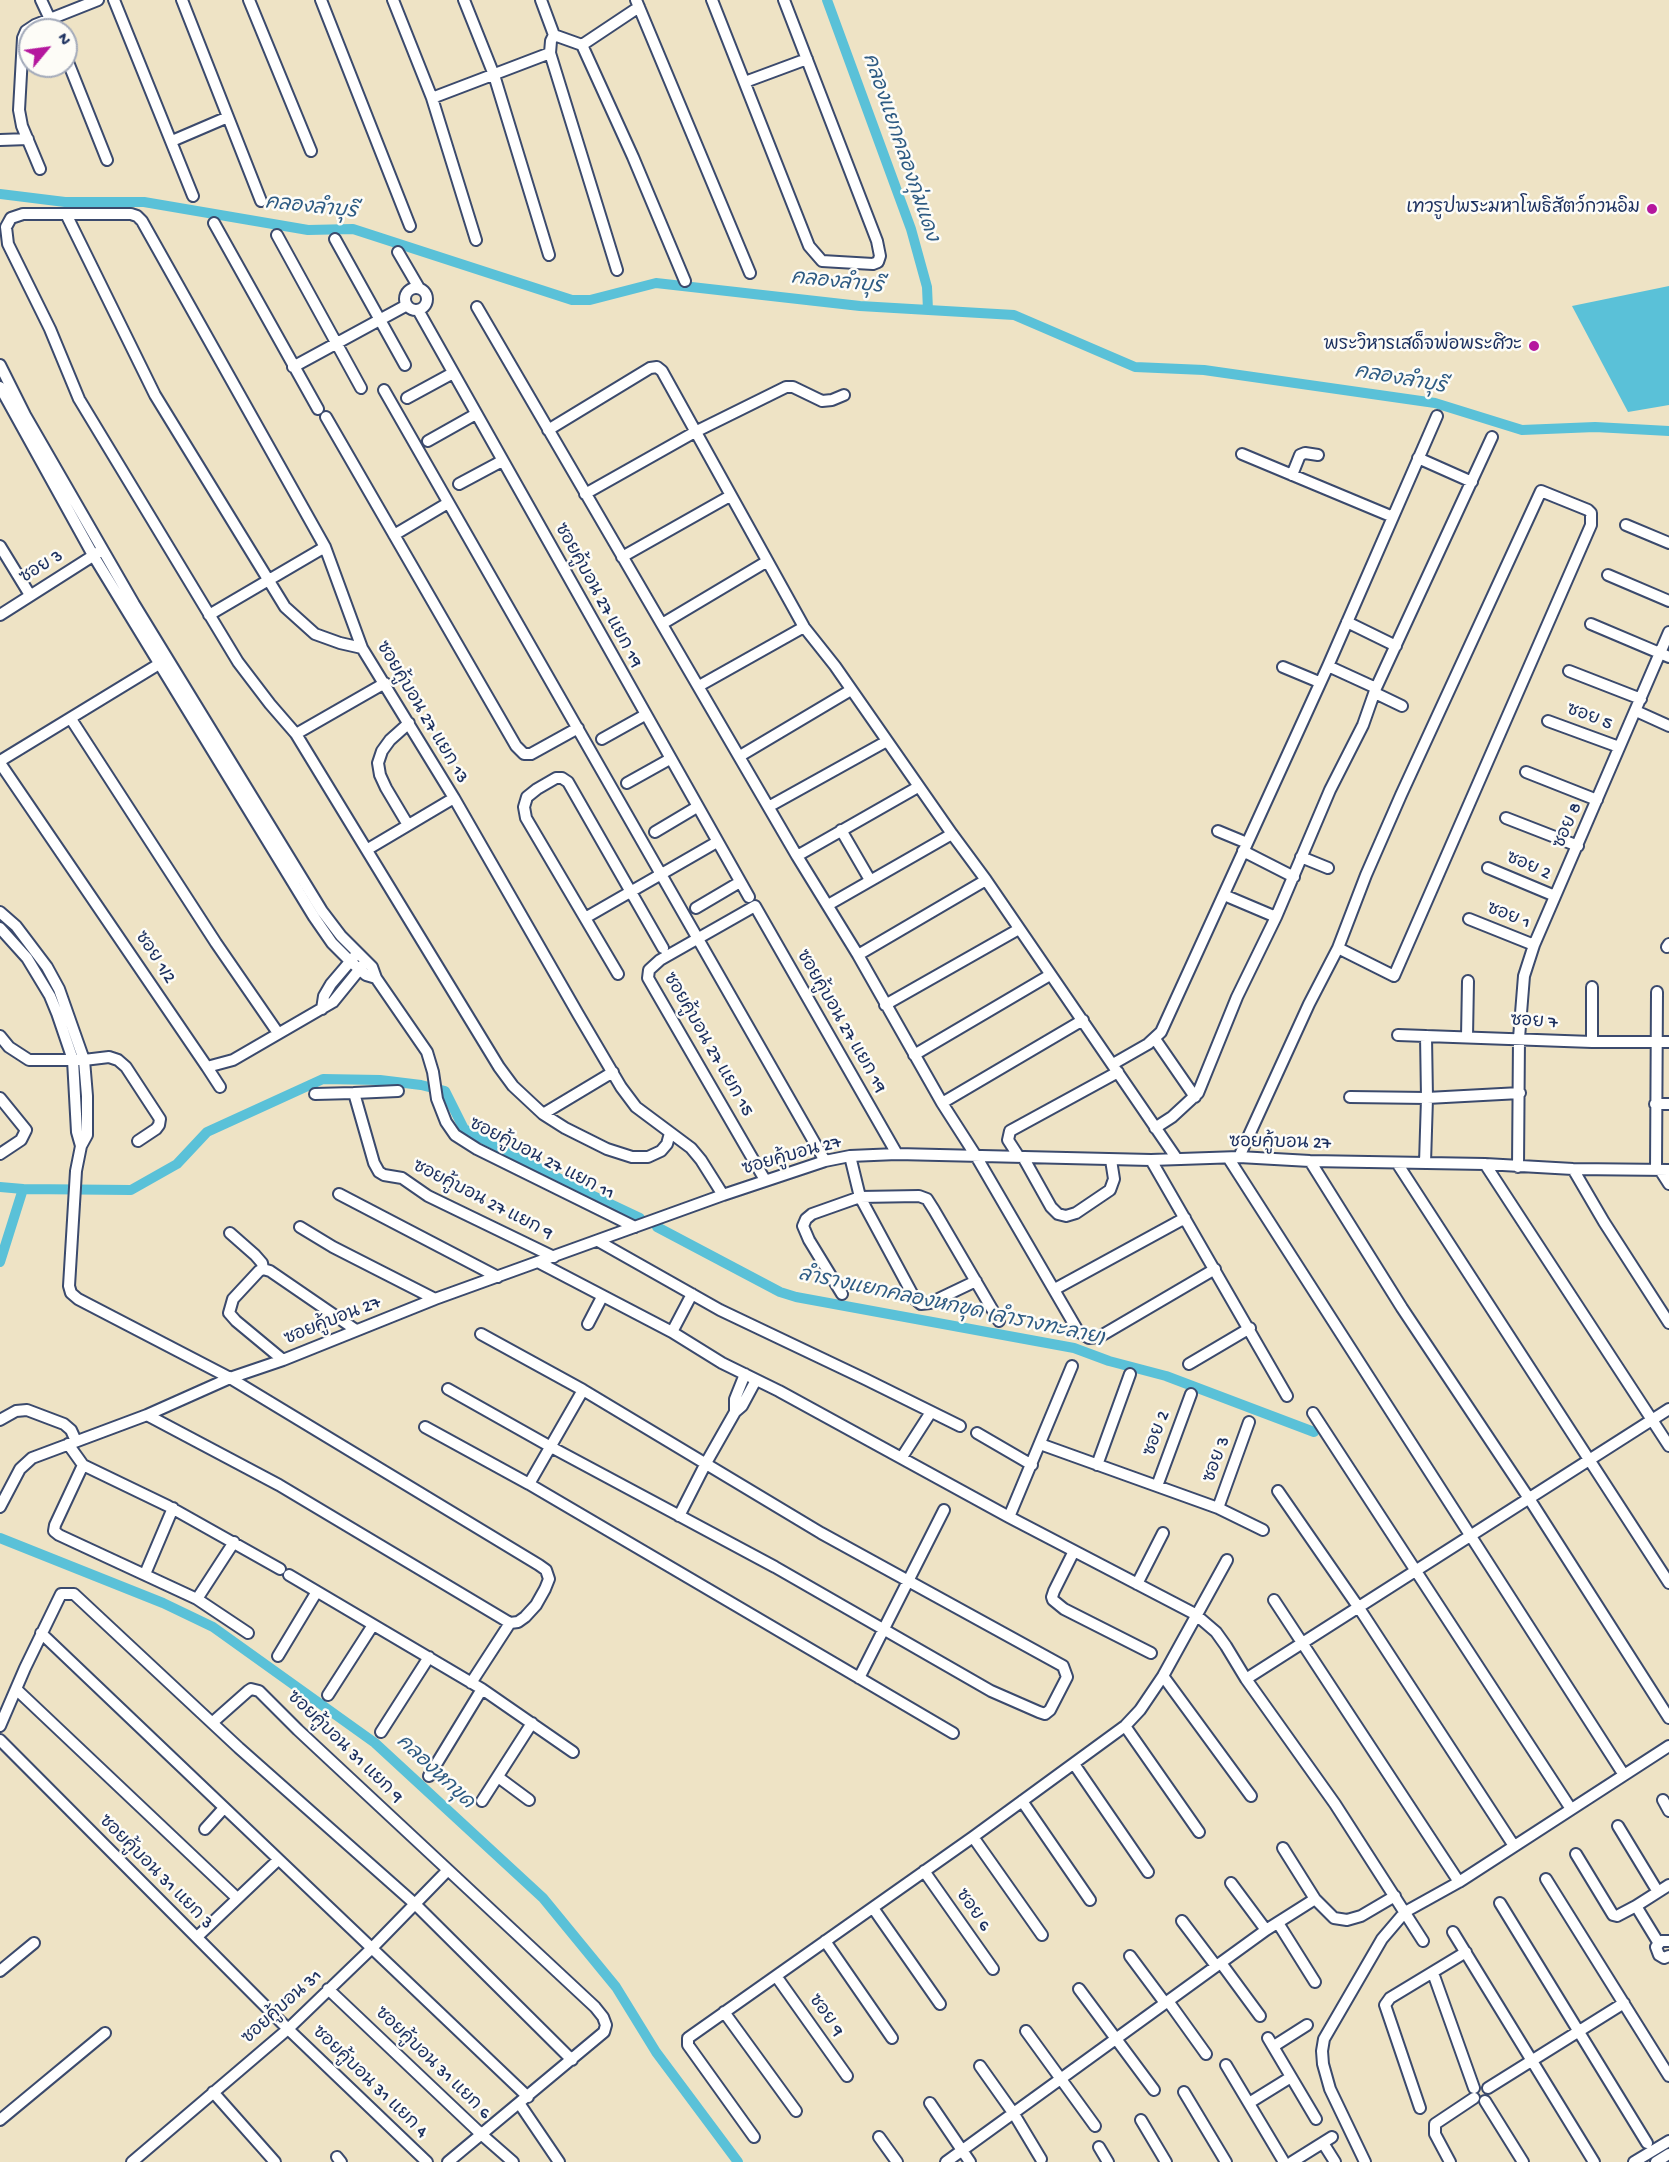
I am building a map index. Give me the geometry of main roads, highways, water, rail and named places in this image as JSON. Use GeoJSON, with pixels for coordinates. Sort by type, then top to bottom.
{"type":"FeatureCollection","features":[{"type":"Feature","properties":{"kind":"water"},"geometry":{"type":"Polygon","coordinates":[[[1669,286],[1669,405],[1628,412],[1572,306],[1669,286]]]}},
{"type":"Feature","properties":{"kind":"waterway","name":"คลองแยกคลองกุ่มแดง"},"geometry":{"type":"LineString","coordinates":[[827,0],[911,229],[927,287],[928,310]]}},
{"type":"Feature","properties":{"kind":"waterway","name":"คลองลำบุรี"},"geometry":{"type":"LineString","coordinates":[[0,194],[65,202],[144,202],[308,230],[353,229],[572,300],[590,300],[656,283],[860,306],[1014,315],[1135,367],[1204,370],[1435,403],[1522,430],[1595,427],[1669,431]]}},
{"type":"Feature","properties":{"kind":"waterway","name":"ลำรางแยกคลองหกขุด (ลำรางทะลาย)"},"geometry":{"type":"LineString","coordinates":[[23,1189],[131,1190],[177,1164],[207,1132],[323,1079],[380,1080],[421,1085],[445,1091],[464,1129],[640,1218]]}},
{"type":"Feature","properties":{"kind":"waterway","name":"คลองหกขุด"},"geometry":{"type":"LineString","coordinates":[[0,1187],[23,1189],[0,1262]]}},
{"type":"Feature","properties":{"kind":"waterway","name":"ลำรางแยกคลองหกขุด (ลำรางทะลาย)"},"geometry":{"type":"LineString","coordinates":[[657,1227],[780,1292],[796,1297],[1074,1348],[1109,1361],[1166,1376],[1314,1432]]}},
{"type":"Feature","properties":{"kind":"waterway","name":"คลองหกขุด"},"geometry":{"type":"LineString","coordinates":[[0,1538],[163,1603],[213,1627],[375,1743],[543,1898],[616,1987],[656,2052],[738,2162]]}},
{"type":"Feature","properties":{"kind":"place","name":"เทวรูปพระมหาโพธิสัตว์กวนอิม"},"geometry":{"type":"Point","coordinates":[1652,209]}},
{"type":"Feature","properties":{"kind":"place","name":"พระวิหารเสด็จพ่อพระศิวะ"},"geometry":{"type":"Point","coordinates":[1534,346]}}]}
